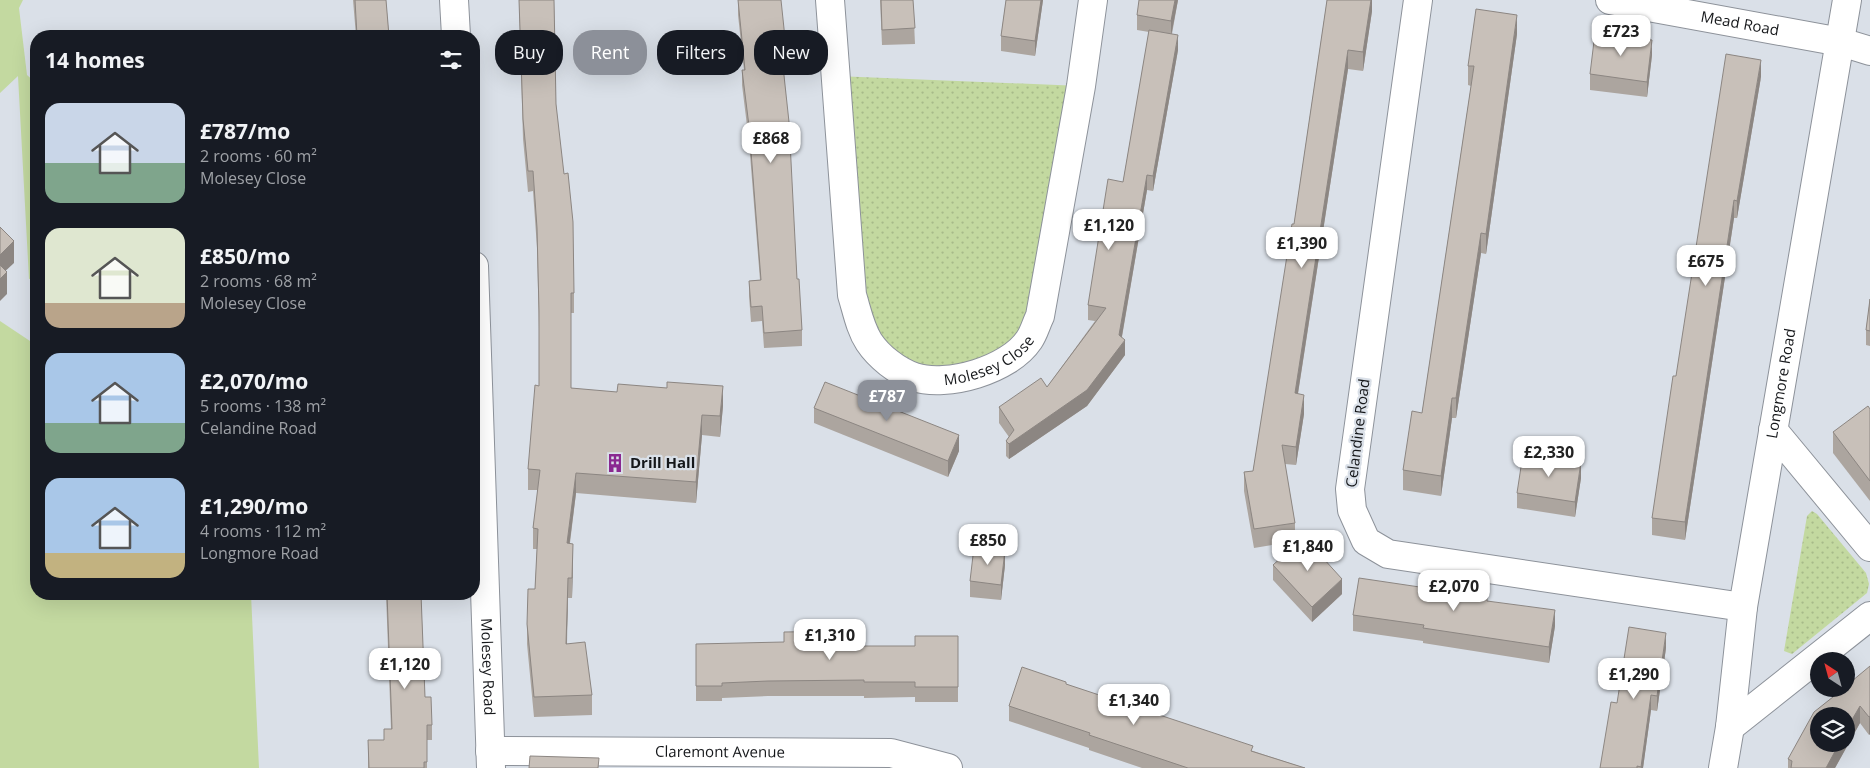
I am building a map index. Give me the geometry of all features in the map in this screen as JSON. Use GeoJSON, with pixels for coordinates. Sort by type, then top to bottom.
{"type":"FeatureCollection","features":[{"type":"Feature","properties":{"kind":"street"},"geometry":{"type":"LineString","coordinates":[[454,0],[456,30]]}},
{"type":"Feature","properties":{"kind":"street","name":"Molesey Close"},"geometry":{"type":"LineString","coordinates":[[830,0],[852,295],[860,322],[869,342],[884,358],[900,370],[916,378],[942,380],[989,371],[1012,357],[1029,341],[1040,316],[1094,0]]}},
{"type":"Feature","properties":{"kind":"street","name":"Celandine Road"},"geometry":{"type":"LineString","coordinates":[[1418,0],[1350,489],[1352,510],[1366,541],[1388,554],[1743,607]]}},
{"type":"Feature","properties":{"kind":"street","name":"Mead Road"},"geometry":{"type":"LineString","coordinates":[[1610,0],[1841,42],[1870,51]]}},
{"type":"Feature","properties":{"kind":"street","name":"Longmore Road"},"geometry":{"type":"LineString","coordinates":[[1723,768],[1730,727],[1743,607],[1847,0]]}},
{"type":"Feature","properties":{"kind":"street"},"geometry":{"type":"LineString","coordinates":[[1773,430],[1870,546]]}},
{"type":"Feature","properties":{"kind":"street","name":"Molesey Road"},"geometry":{"type":"LineString","coordinates":[[480,440],[491,760]]}},
{"type":"Feature","properties":{"kind":"street"},"geometry":{"type":"LineString","coordinates":[[1730,727],[1870,616]]}},
{"type":"Feature","properties":{"kind":"street","name":"Claremont Avenue"},"geometry":{"type":"LineString","coordinates":[[491,760],[891,761],[948,768]]}},
{"type":"Feature","properties":{"kind":"green space"},"geometry":{"type":"Polygon","coordinates":[[[0,0],[23,0],[19,8],[27,75],[30,78],[30,279],[18,76],[0,93],[0,0]]]}},
{"type":"Feature","properties":{"kind":"green space"},"geometry":{"type":"Polygon","coordinates":[[[836,76],[1081,86],[1029,341],[942,380],[869,342],[836,76]]]}},
{"type":"Feature","properties":{"kind":"green space"},"geometry":{"type":"Polygon","coordinates":[[[0,321],[30,341],[30,600],[251,600],[259,768],[0,768],[0,321]]]}},
{"type":"Feature","properties":{"kind":"green space"},"geometry":{"type":"Polygon","coordinates":[[[1812,511],[1817,514],[1866,573],[1869,584],[1867,593],[1792,654],[1784,651],[1807,516],[1812,511]]]}},
{"type":"Feature","properties":{"kind":"building"},"geometry":{"type":"Polygon","coordinates":[[[355,0],[386,0],[388,30],[357,30],[355,0]]]}},
{"type":"Feature","properties":{"kind":"building"},"geometry":{"type":"Polygon","coordinates":[[[519,0],[554,0],[555,30],[520,30],[519,0]]]}},
{"type":"Feature","properties":{"kind":"building"},"geometry":{"type":"Polygon","coordinates":[[[738,0],[781,0],[784,30],[754,30],[754,75],[784,75],[789,122],[797,279],[799,279],[802,330],[764,333],[762,306],[751,307],[749,281],[761,280],[749,126],[743,75],[745,70],[744,30],[741,30],[738,0]]]}},
{"type":"Feature","properties":{"kind":"building"},"geometry":{"type":"Polygon","coordinates":[[[881,0],[913,0],[915,28],[882,30],[881,0]]]}},
{"type":"Feature","properties":{"kind":"building"},"geometry":{"type":"Polygon","coordinates":[[[1006,0],[1041,0],[1035,41],[1001,36],[1006,0]]]}},
{"type":"Feature","properties":{"kind":"building"},"geometry":{"type":"Polygon","coordinates":[[[1139,0],[1175,0],[1171,21],[1137,15],[1139,0]]]}},
{"type":"Feature","properties":{"kind":"building"},"geometry":{"type":"Polygon","coordinates":[[[1327,0],[1371,0],[1363,52],[1348,50],[1295,393],[1304,395],[1296,447],[1282,445],[1295,523],[1254,529],[1244,472],[1253,471],[1292,224],[1294,224],[1327,0]]]}},
{"type":"Feature","properties":{"kind":"building"},"geometry":{"type":"Polygon","coordinates":[[[1476,9],[1517,15],[1486,234],[1481,233],[1456,398],[1452,398],[1441,476],[1403,470],[1412,411],[1422,413],[1474,66],[1468,66],[1476,9]]]}},
{"type":"Feature","properties":{"kind":"building"},"geometry":{"type":"Polygon","coordinates":[[[1149,30],[1178,35],[1153,176],[1147,175],[1119,335],[1125,340],[1087,390],[1009,444],[1006,441],[1014,430],[999,407],[1041,378],[1047,387],[1106,308],[1088,305],[1108,179],[1123,182],[1149,30]]]}},
{"type":"Feature","properties":{"kind":"building"},"geometry":{"type":"Polygon","coordinates":[[[1595,33],[1652,40],[1647,82],[1590,74],[1595,33]]]}},
{"type":"Feature","properties":{"kind":"building"},"geometry":{"type":"Polygon","coordinates":[[[1726,54],[1761,60],[1737,201],[1734,200],[1685,522],[1652,518],[1673,376],[1676,376],[1726,54]]]}},
{"type":"Feature","properties":{"kind":"building"},"geometry":{"type":"Polygon","coordinates":[[[522,75],[555,75],[556,104],[564,174],[568,173],[573,222],[574,293],[571,293],[571,388],[617,392],[618,384],[667,388],[667,382],[723,386],[720,416],[702,415],[696,482],[576,473],[567,543],[573,544],[572,578],[568,578],[566,644],[585,642],[592,695],[534,697],[527,624],[528,589],[535,589],[538,529],[533,528],[540,470],[528,469],[535,385],[539,386],[539,311],[537,228],[533,171],[528,171],[522,75]]]}},
{"type":"Feature","properties":{"kind":"building"},"geometry":{"type":"Polygon","coordinates":[[[0,227],[14,241],[0,255],[0,227]]]}},
{"type":"Feature","properties":{"kind":"building"},"geometry":{"type":"Polygon","coordinates":[[[0,265],[7,272],[0,279],[0,265]]]}},
{"type":"Feature","properties":{"kind":"building"},"geometry":{"type":"Polygon","coordinates":[[[1870,299],[1870,331],[1866,330],[1870,299]]]}},
{"type":"Feature","properties":{"kind":"building"},"geometry":{"type":"Polygon","coordinates":[[[825,382],[959,435],[948,461],[814,408],[825,382]]]}},
{"type":"Feature","properties":{"kind":"building"},"geometry":{"type":"Polygon","coordinates":[[[1868,406],[1870,409],[1870,481],[1833,432],[1868,406]]]}},
{"type":"Feature","properties":{"kind":"building"},"geometry":{"type":"Polygon","coordinates":[[[1523,454],[1581,462],[1575,502],[1517,493],[1523,454]]]}},
{"type":"Feature","properties":{"kind":"building"},"geometry":{"type":"Polygon","coordinates":[[[1304,537],[1342,579],[1312,607],[1273,565],[1304,537]]]}},
{"type":"Feature","properties":{"kind":"building"},"geometry":{"type":"Polygon","coordinates":[[[974,547],[1005,550],[1001,585],[970,581],[974,547]]]}},
{"type":"Feature","properties":{"kind":"building"},"geometry":{"type":"Polygon","coordinates":[[[1359,578],[1487,597],[1487,601],[1555,610],[1549,647],[1423,628],[1424,625],[1353,615],[1359,578]]]}},
{"type":"Feature","properties":{"kind":"building"},"geometry":{"type":"Polygon","coordinates":[[[387,600],[421,600],[425,697],[431,697],[432,725],[427,725],[427,762],[424,762],[424,768],[369,768],[368,740],[384,740],[384,729],[392,729],[387,600]]]}},
{"type":"Feature","properties":{"kind":"building"},"geometry":{"type":"Polygon","coordinates":[[[1629,627],[1666,633],[1657,696],[1651,695],[1641,767],[1600,768],[1611,702],[1617,703],[1629,627]]]}},
{"type":"Feature","properties":{"kind":"building"},"geometry":{"type":"Polygon","coordinates":[[[853,631],[853,646],[915,646],[915,636],[958,636],[958,687],[915,687],[915,682],[864,682],[864,680],[768,681],[722,683],[722,686],[696,686],[696,644],[784,642],[784,632],[853,631]]]}},
{"type":"Feature","properties":{"kind":"building"},"geometry":{"type":"Polygon","coordinates":[[[1870,666],[1869,717],[1860,706],[1855,715],[1855,707],[1820,707],[1832,698],[1855,698],[1855,678],[1870,666]]]}},
{"type":"Feature","properties":{"kind":"building"},"geometry":{"type":"Polygon","coordinates":[[[1022,667],[1066,682],[1066,684],[1253,746],[1251,751],[1305,768],[1188,768],[1089,735],[1090,733],[1009,706],[1022,667]]]}},
{"type":"Feature","properties":{"kind":"building"},"geometry":{"type":"Polygon","coordinates":[[[1810,719],[1810,752],[1835,752],[1826,768],[1791,768],[1792,761],[1788,759],[1810,719]]]}},
{"type":"Feature","properties":{"kind":"building"},"geometry":{"type":"Polygon","coordinates":[[[530,756],[599,758],[598,768],[529,768],[530,756]]]}},
{"type":"Feature","properties":{"kind":"place","name":"Drill Hall"},"geometry":{"type":"Point","coordinates":[615,463]}}]}
